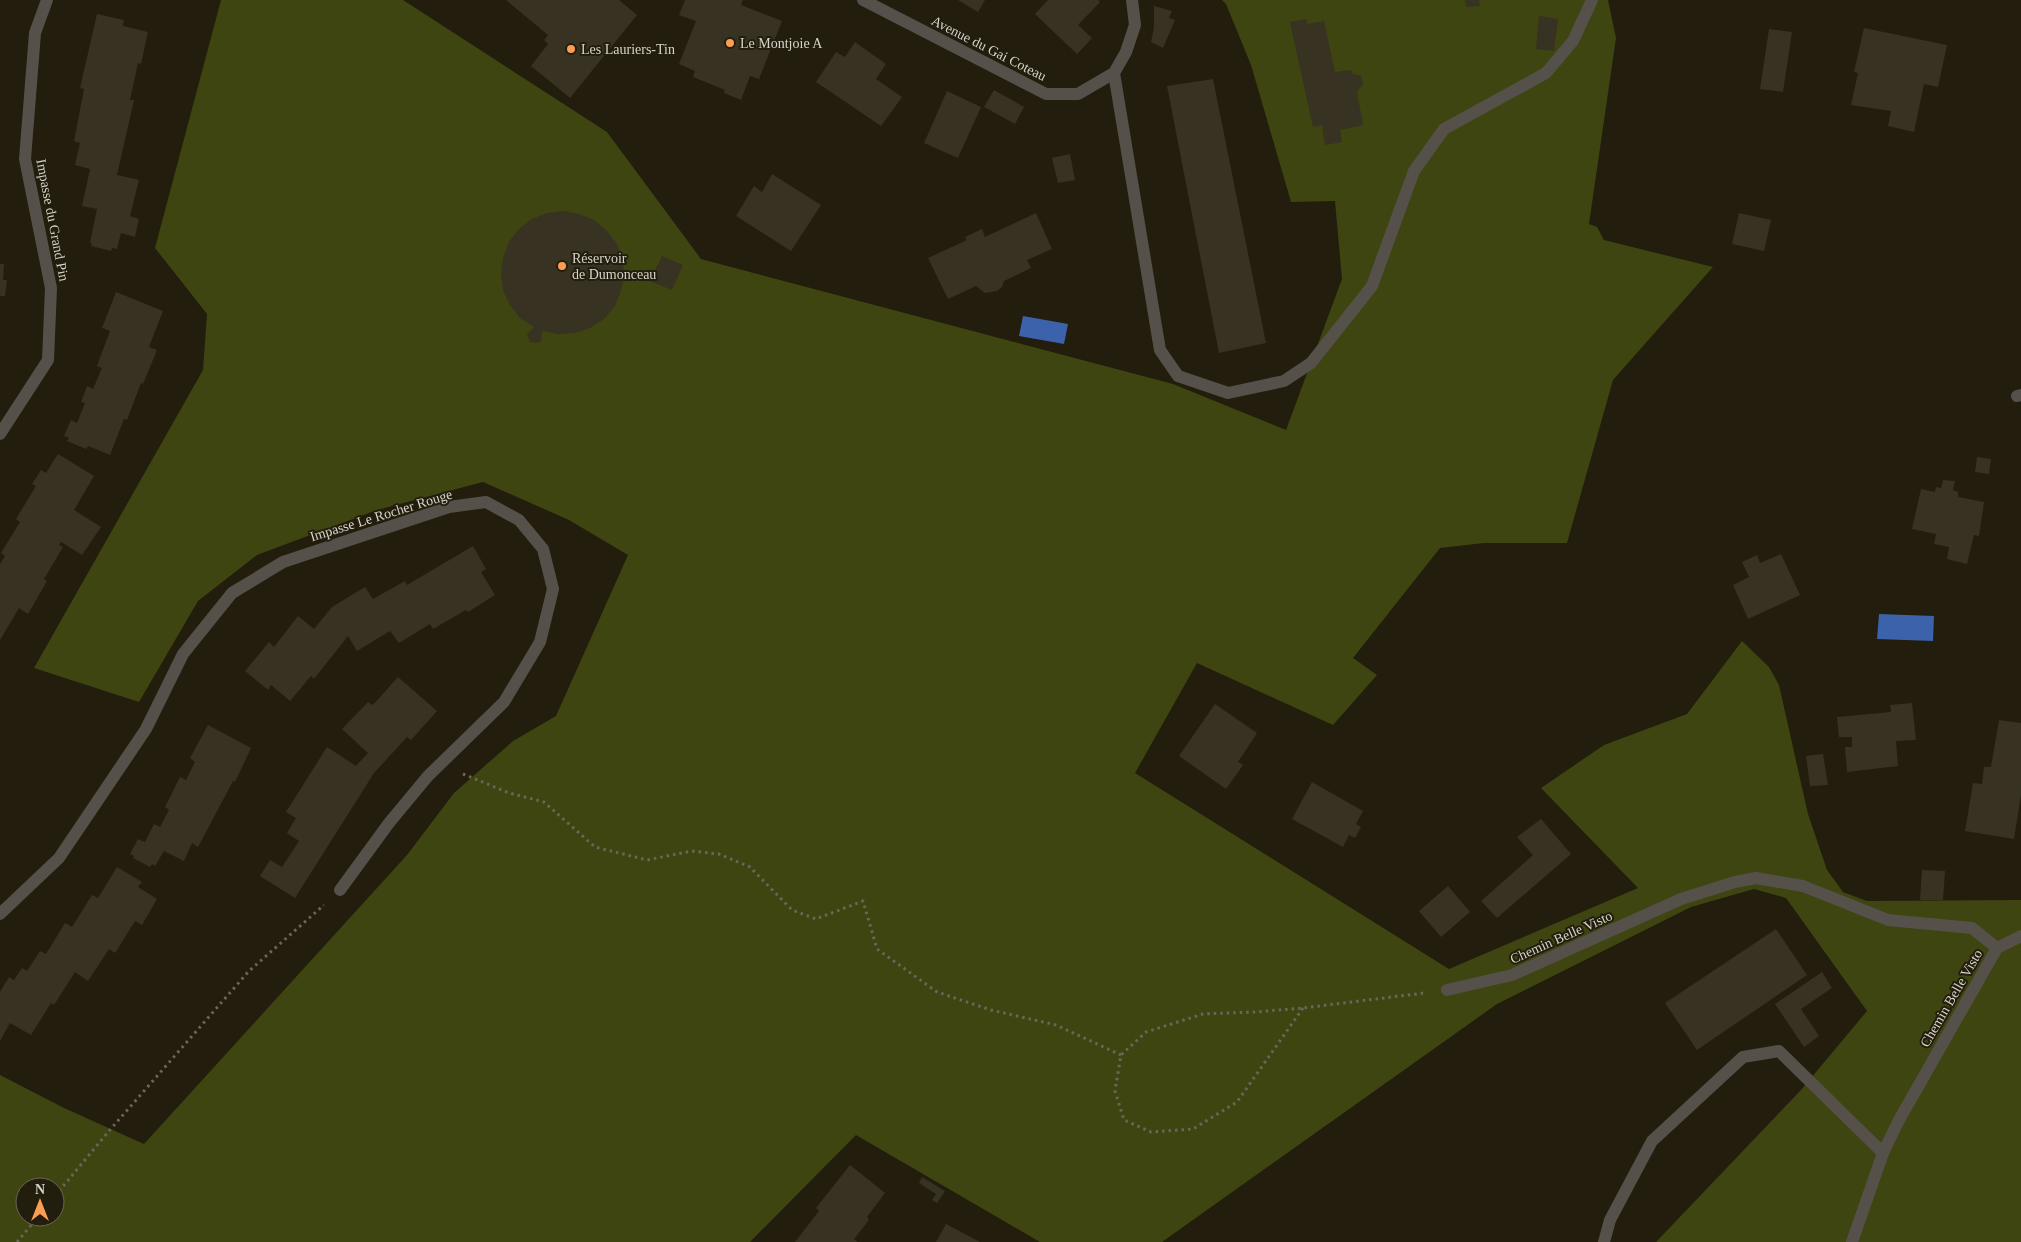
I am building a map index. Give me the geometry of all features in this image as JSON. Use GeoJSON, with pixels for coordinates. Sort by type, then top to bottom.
{"type":"FeatureCollection","features":[{"type":"Feature","properties":{"kind":"street","name":"Impasse du Grand Pin"},"geometry":{"type":"LineString","coordinates":[[0,434],[48,360],[51,288],[25,159],[36,33],[47,0]]}},
{"type":"Feature","properties":{"kind":"street","name":"Avenue du Gai Coteau"},"geometry":{"type":"LineString","coordinates":[[863,0],[1046,94],[1078,94],[1114,73]]}},
{"type":"Feature","properties":{"kind":"street"},"geometry":{"type":"LineString","coordinates":[[1132,0],[1135,25],[1126,52],[1114,73],[1160,350],[1178,376],[1228,393],[1284,381],[1311,363],[1372,286],[1414,171],[1444,130],[1546,73],[1573,41],[1592,0]]}},
{"type":"Feature","properties":{"kind":"street","name":"Impasse Le Rocher Rouge"},"geometry":{"type":"LineString","coordinates":[[0,914],[59,858],[146,729],[183,654],[232,593],[283,562],[449,507],[486,502],[519,520],[544,549],[553,589],[540,642],[504,702],[440,765],[389,823],[340,890]]}},
{"type":"Feature","properties":{"kind":"street","name":"Chemin Belle Visto"},"geometry":{"type":"LineString","coordinates":[[1447,990],[1512,975],[1681,899],[1735,882],[1756,878],[1803,886],[1888,920],[1972,928],[1997,948],[1899,1120],[1883,1153],[1852,1242]]}},
{"type":"Feature","properties":{"kind":"street"},"geometry":{"type":"LineString","coordinates":[[1997,948],[2021,936]]}},
{"type":"Feature","properties":{"kind":"street"},"geometry":{"type":"LineString","coordinates":[[1604,1242],[1610,1220],[1652,1141],[1743,1057],[1779,1051],[1804,1078],[1883,1153]]}},
{"type":"Feature","properties":{"kind":"path"},"geometry":{"type":"LineString","coordinates":[[440,765],[509,793],[544,802],[595,847],[647,860],[692,851],[719,854],[750,867],[792,910],[816,919],[863,901],[877,949],[937,992],[991,1010],[1056,1025],[1121,1055]]}},
{"type":"Feature","properties":{"kind":"path"},"geometry":{"type":"LineString","coordinates":[[65,1184],[248,971],[340,890]]}},
{"type":"Feature","properties":{"kind":"path"},"geometry":{"type":"LineString","coordinates":[[1304,1008],[1237,1102],[1193,1129],[1151,1132],[1124,1120],[1115,1092],[1121,1055],[1146,1032],[1203,1014],[1304,1008],[1447,990]]}},
{"type":"Feature","properties":{"kind":"path"},"geometry":{"type":"LineString","coordinates":[[17,1242],[30,1227]]}},
{"type":"Feature","properties":{"kind":"green space"},"geometry":{"type":"Polygon","coordinates":[[[221,0],[403,0],[607,132],[701,259],[1173,384],[1286,430],[1342,279],[1335,201],[1291,202],[1251,65],[1226,4],[1222,0],[1608,0],[1616,38],[1589,224],[1597,227],[1604,240],[1713,267],[1613,380],[1567,543],[1484,543],[1440,548],[1353,658],[1377,675],[1333,725],[1197,663],[1135,773],[1449,969],[1638,888],[1541,788],[1604,745],[1687,714],[1742,641],[1769,667],[1779,685],[1808,814],[1827,870],[1843,892],[1867,901],[2021,900],[2021,1242],[1656,1242],[1801,1090],[1867,1011],[1786,898],[1754,889],[1691,907],[1497,1004],[1162,1242],[1040,1242],[856,1135],[750,1242],[0,1242],[0,1075],[64,1108],[144,1144],[407,855],[454,793],[513,741],[556,716],[628,555],[569,520],[483,482],[377,510],[257,555],[198,601],[139,702],[34,668],[203,370],[207,314],[155,248],[221,0]]]}},
{"type":"Feature","properties":{"kind":"water"},"geometry":{"type":"Polygon","coordinates":[[[1023,316],[1068,324],[1064,344],[1019,336],[1023,316]]]}},
{"type":"Feature","properties":{"kind":"water"},"geometry":{"type":"Polygon","coordinates":[[[1879,614],[1934,616],[1933,641],[1877,639],[1879,614]]]}},
{"type":"Feature","properties":{"kind":"building","name":"Les Lauriers-Tin"},"geometry":{"type":"Polygon","coordinates":[[[506,0],[619,0],[637,15],[570,98],[531,66],[548,44],[544,40],[548,35],[506,0]]]}},
{"type":"Feature","properties":{"kind":"building","name":"Le Montjoie A"},"geometry":{"type":"Polygon","coordinates":[[[685,0],[743,0],[741,5],[782,21],[759,79],[750,76],[741,100],[724,93],[725,90],[693,77],[695,71],[679,64],[696,21],[679,15],[685,0]]]}},
{"type":"Feature","properties":{"kind":"building"},"geometry":{"type":"Polygon","coordinates":[[[958,0],[985,0],[978,12],[958,0]]]}},
{"type":"Feature","properties":{"kind":"building"},"geometry":{"type":"Polygon","coordinates":[[[1048,0],[1098,0],[1100,2],[1078,25],[1092,38],[1077,54],[1035,14],[1048,0]]]}},
{"type":"Feature","properties":{"kind":"building"},"geometry":{"type":"Polygon","coordinates":[[[1465,0],[1479,0],[1480,6],[1466,7],[1465,0]]]}},
{"type":"Feature","properties":{"kind":"building"},"geometry":{"type":"Polygon","coordinates":[[[1154,6],[1172,11],[1169,18],[1175,20],[1163,48],[1151,42],[1154,27],[1154,6]]]}},
{"type":"Feature","properties":{"kind":"building"},"geometry":{"type":"Polygon","coordinates":[[[97,14],[124,20],[123,26],[148,32],[141,64],[138,63],[130,100],[134,100],[117,175],[139,180],[130,216],[139,219],[135,237],[121,233],[117,249],[112,248],[111,251],[91,246],[97,209],[82,206],[90,169],[75,165],[80,143],[74,141],[84,89],[80,88],[97,14]]]}},
{"type":"Feature","properties":{"kind":"building"},"geometry":{"type":"Polygon","coordinates":[[[1539,16],[1558,19],[1554,51],[1536,49],[1539,16]]]}},
{"type":"Feature","properties":{"kind":"building"},"geometry":{"type":"Polygon","coordinates":[[[1306,19],[1307,24],[1324,21],[1335,72],[1351,70],[1353,74],[1361,76],[1363,84],[1357,92],[1363,125],[1340,130],[1342,142],[1325,145],[1322,125],[1313,127],[1290,22],[1306,19]]]}},
{"type":"Feature","properties":{"kind":"building"},"geometry":{"type":"Polygon","coordinates":[[[1864,28],[1947,45],[1938,87],[1924,84],[1914,132],[1888,126],[1891,111],[1851,105],[1858,73],[1854,72],[1864,28]]]}},
{"type":"Feature","properties":{"kind":"building"},"geometry":{"type":"Polygon","coordinates":[[[1769,29],[1792,32],[1783,92],[1760,89],[1769,29]]]}},
{"type":"Feature","properties":{"kind":"building"},"geometry":{"type":"Polygon","coordinates":[[[855,42],[886,64],[876,79],[902,97],[881,126],[816,82],[836,52],[845,57],[855,42]]]}},
{"type":"Feature","properties":{"kind":"building"},"geometry":{"type":"Polygon","coordinates":[[[1213,79],[1266,343],[1219,353],[1167,86],[1213,79]]]}},
{"type":"Feature","properties":{"kind":"building"},"geometry":{"type":"Polygon","coordinates":[[[994,90],[1024,107],[1015,124],[984,107],[994,90]]]}},
{"type":"Feature","properties":{"kind":"building"},"geometry":{"type":"Polygon","coordinates":[[[947,91],[981,107],[958,158],[924,143],[947,91]]]}},
{"type":"Feature","properties":{"kind":"building"},"geometry":{"type":"Polygon","coordinates":[[[1070,154],[1075,180],[1058,183],[1052,158],[1070,154]]]}},
{"type":"Feature","properties":{"kind":"building"},"geometry":{"type":"Polygon","coordinates":[[[772,174],[821,205],[791,251],[736,216],[754,186],[762,192],[772,174]]]}},
{"type":"Feature","properties":{"kind":"building","name":"Réservoir de Dumonceau"},"geometry":{"type":"Polygon","coordinates":[[[563,211],[579,214],[594,220],[607,231],[617,244],[623,259],[624,275],[621,291],[615,306],[604,319],[590,328],[575,333],[558,334],[542,331],[541,341],[536,343],[530,342],[527,334],[534,327],[520,318],[510,305],[503,290],[501,273],[503,258],[509,242],[519,229],[532,219],[547,213],[563,211]]]}},
{"type":"Feature","properties":{"kind":"building"},"geometry":{"type":"Polygon","coordinates":[[[1036,213],[1052,249],[1027,260],[1031,268],[1004,281],[1002,287],[997,291],[985,293],[976,286],[948,299],[928,258],[967,240],[965,237],[982,229],[985,237],[1036,213]]]}},
{"type":"Feature","properties":{"kind":"building"},"geometry":{"type":"Polygon","coordinates":[[[1739,213],[1771,220],[1764,251],[1732,244],[1739,213]]]}},
{"type":"Feature","properties":{"kind":"building"},"geometry":{"type":"Polygon","coordinates":[[[662,256],[683,265],[672,290],[650,281],[662,256]]]}},
{"type":"Feature","properties":{"kind":"building"},"geometry":{"type":"Polygon","coordinates":[[[0,264],[4,264],[3,280],[7,280],[5,296],[0,296],[0,264]]]}},
{"type":"Feature","properties":{"kind":"building"},"geometry":{"type":"Polygon","coordinates":[[[116,292],[163,311],[149,347],[157,350],[143,384],[141,383],[127,420],[124,419],[110,455],[88,446],[86,449],[67,441],[69,438],[64,436],[71,420],[77,423],[85,403],[81,402],[87,386],[93,389],[102,368],[97,366],[110,331],[102,328],[116,292]]]}},
{"type":"Feature","properties":{"kind":"building"},"geometry":{"type":"Polygon","coordinates":[[[58,454],[94,476],[74,510],[101,527],[82,555],[61,542],[59,545],[63,547],[44,579],[47,581],[28,614],[19,608],[0,640],[0,564],[5,556],[1,553],[20,522],[16,519],[36,486],[32,484],[41,470],[46,473],[58,454]]]}},
{"type":"Feature","properties":{"kind":"building"},"geometry":{"type":"Polygon","coordinates":[[[1977,457],[1991,459],[1989,474],[1975,472],[1977,457]]]}},
{"type":"Feature","properties":{"kind":"building"},"geometry":{"type":"Polygon","coordinates":[[[1943,480],[1955,481],[1953,490],[1958,492],[1958,497],[1984,502],[1979,536],[1974,535],[1967,564],[1947,559],[1949,547],[1934,544],[1936,534],[1912,529],[1921,489],[1935,492],[1936,487],[1941,488],[1943,480]]]}},
{"type":"Feature","properties":{"kind":"building"},"geometry":{"type":"Polygon","coordinates":[[[473,546],[486,569],[481,572],[495,595],[468,612],[466,610],[433,629],[430,624],[399,643],[390,631],[357,651],[348,636],[314,679],[311,676],[290,701],[271,685],[268,690],[245,671],[269,642],[274,647],[298,616],[314,629],[332,607],[365,587],[373,599],[405,581],[407,585],[473,546]]]}},
{"type":"Feature","properties":{"kind":"building"},"geometry":{"type":"Polygon","coordinates":[[[1781,554],[1800,595],[1748,619],[1733,585],[1749,577],[1742,562],[1757,555],[1760,563],[1781,554]]]}},
{"type":"Feature","properties":{"kind":"building"},"geometry":{"type":"Polygon","coordinates":[[[398,677],[437,711],[411,740],[407,737],[374,773],[295,898],[260,876],[270,860],[282,867],[299,841],[287,833],[296,818],[286,812],[327,747],[356,766],[368,753],[342,729],[368,702],[373,705],[398,677]]]}},
{"type":"Feature","properties":{"kind":"building"},"geometry":{"type":"Polygon","coordinates":[[[1912,703],[1916,740],[1896,741],[1898,766],[1847,772],[1845,747],[1852,747],[1852,737],[1839,737],[1837,717],[1891,712],[1890,705],[1912,703]]]}},
{"type":"Feature","properties":{"kind":"building"},"geometry":{"type":"Polygon","coordinates":[[[1215,704],[1257,733],[1238,762],[1243,765],[1226,789],[1179,756],[1215,704]]]}},
{"type":"Feature","properties":{"kind":"building"},"geometry":{"type":"Polygon","coordinates":[[[1999,720],[2021,723],[2021,795],[2014,839],[1965,831],[1973,783],[1982,784],[1984,767],[1991,767],[1999,720]]]}},
{"type":"Feature","properties":{"kind":"building"},"geometry":{"type":"Polygon","coordinates":[[[208,725],[251,748],[235,782],[233,781],[198,847],[192,843],[184,861],[164,851],[155,866],[152,864],[150,867],[133,858],[134,856],[130,854],[138,839],[145,842],[154,824],[160,827],[169,810],[165,807],[180,777],[186,780],[195,762],[190,758],[208,725]]]}},
{"type":"Feature","properties":{"kind":"building"},"geometry":{"type":"Polygon","coordinates":[[[1823,754],[1828,785],[1810,786],[1806,756],[1823,754]]]}},
{"type":"Feature","properties":{"kind":"building"},"geometry":{"type":"Polygon","coordinates":[[[1312,782],[1363,811],[1356,824],[1361,827],[1355,838],[1349,835],[1343,847],[1292,819],[1312,782]]]}},
{"type":"Feature","properties":{"kind":"building"},"geometry":{"type":"Polygon","coordinates":[[[1541,819],[1571,854],[1497,918],[1481,901],[1533,855],[1517,837],[1541,819]]]}},
{"type":"Feature","properties":{"kind":"building"},"geometry":{"type":"Polygon","coordinates":[[[117,867],[142,882],[138,887],[157,899],[142,925],[135,921],[115,953],[109,949],[88,981],[75,972],[54,1005],[51,1003],[31,1035],[10,1023],[0,1041],[0,992],[9,977],[14,980],[22,968],[27,971],[40,951],[46,954],[65,923],[72,927],[92,895],[98,898],[117,867]]]}},
{"type":"Feature","properties":{"kind":"building"},"geometry":{"type":"Polygon","coordinates":[[[1922,870],[1945,871],[1943,900],[1920,900],[1922,870]]]}},
{"type":"Feature","properties":{"kind":"building"},"geometry":{"type":"Polygon","coordinates":[[[1448,886],[1470,912],[1441,937],[1419,911],[1448,886]]]}},
{"type":"Feature","properties":{"kind":"building"},"geometry":{"type":"Polygon","coordinates":[[[1776,929],[1807,975],[1697,1050],[1665,1003],[1776,929]]]}},
{"type":"Feature","properties":{"kind":"building"},"geometry":{"type":"Polygon","coordinates":[[[1822,972],[1832,988],[1801,1009],[1819,1036],[1804,1047],[1775,1004],[1822,972]]]}},
{"type":"Feature","properties":{"kind":"building"},"geometry":{"type":"Polygon","coordinates":[[[850,1165],[885,1193],[867,1217],[869,1220],[854,1239],[858,1242],[795,1242],[819,1211],[816,1208],[850,1165]]]}},
{"type":"Feature","properties":{"kind":"building"},"geometry":{"type":"Polygon","coordinates":[[[922,1177],[945,1191],[937,1203],[932,1200],[936,1194],[919,1183],[922,1177]]]}},
{"type":"Feature","properties":{"kind":"building"},"geometry":{"type":"Polygon","coordinates":[[[946,1224],[980,1242],[936,1242],[946,1224]]]}},
{"type":"Feature","properties":{"kind":"place","name":"Le Montjoie A"},"geometry":{"type":"Point","coordinates":[730,43]}},
{"type":"Feature","properties":{"kind":"place","name":"Les Lauriers-Tin"},"geometry":{"type":"Point","coordinates":[571,49]}},
{"type":"Feature","properties":{"kind":"place","name":"Réservoir de Dumonceau"},"geometry":{"type":"Point","coordinates":[562,266]}}]}
